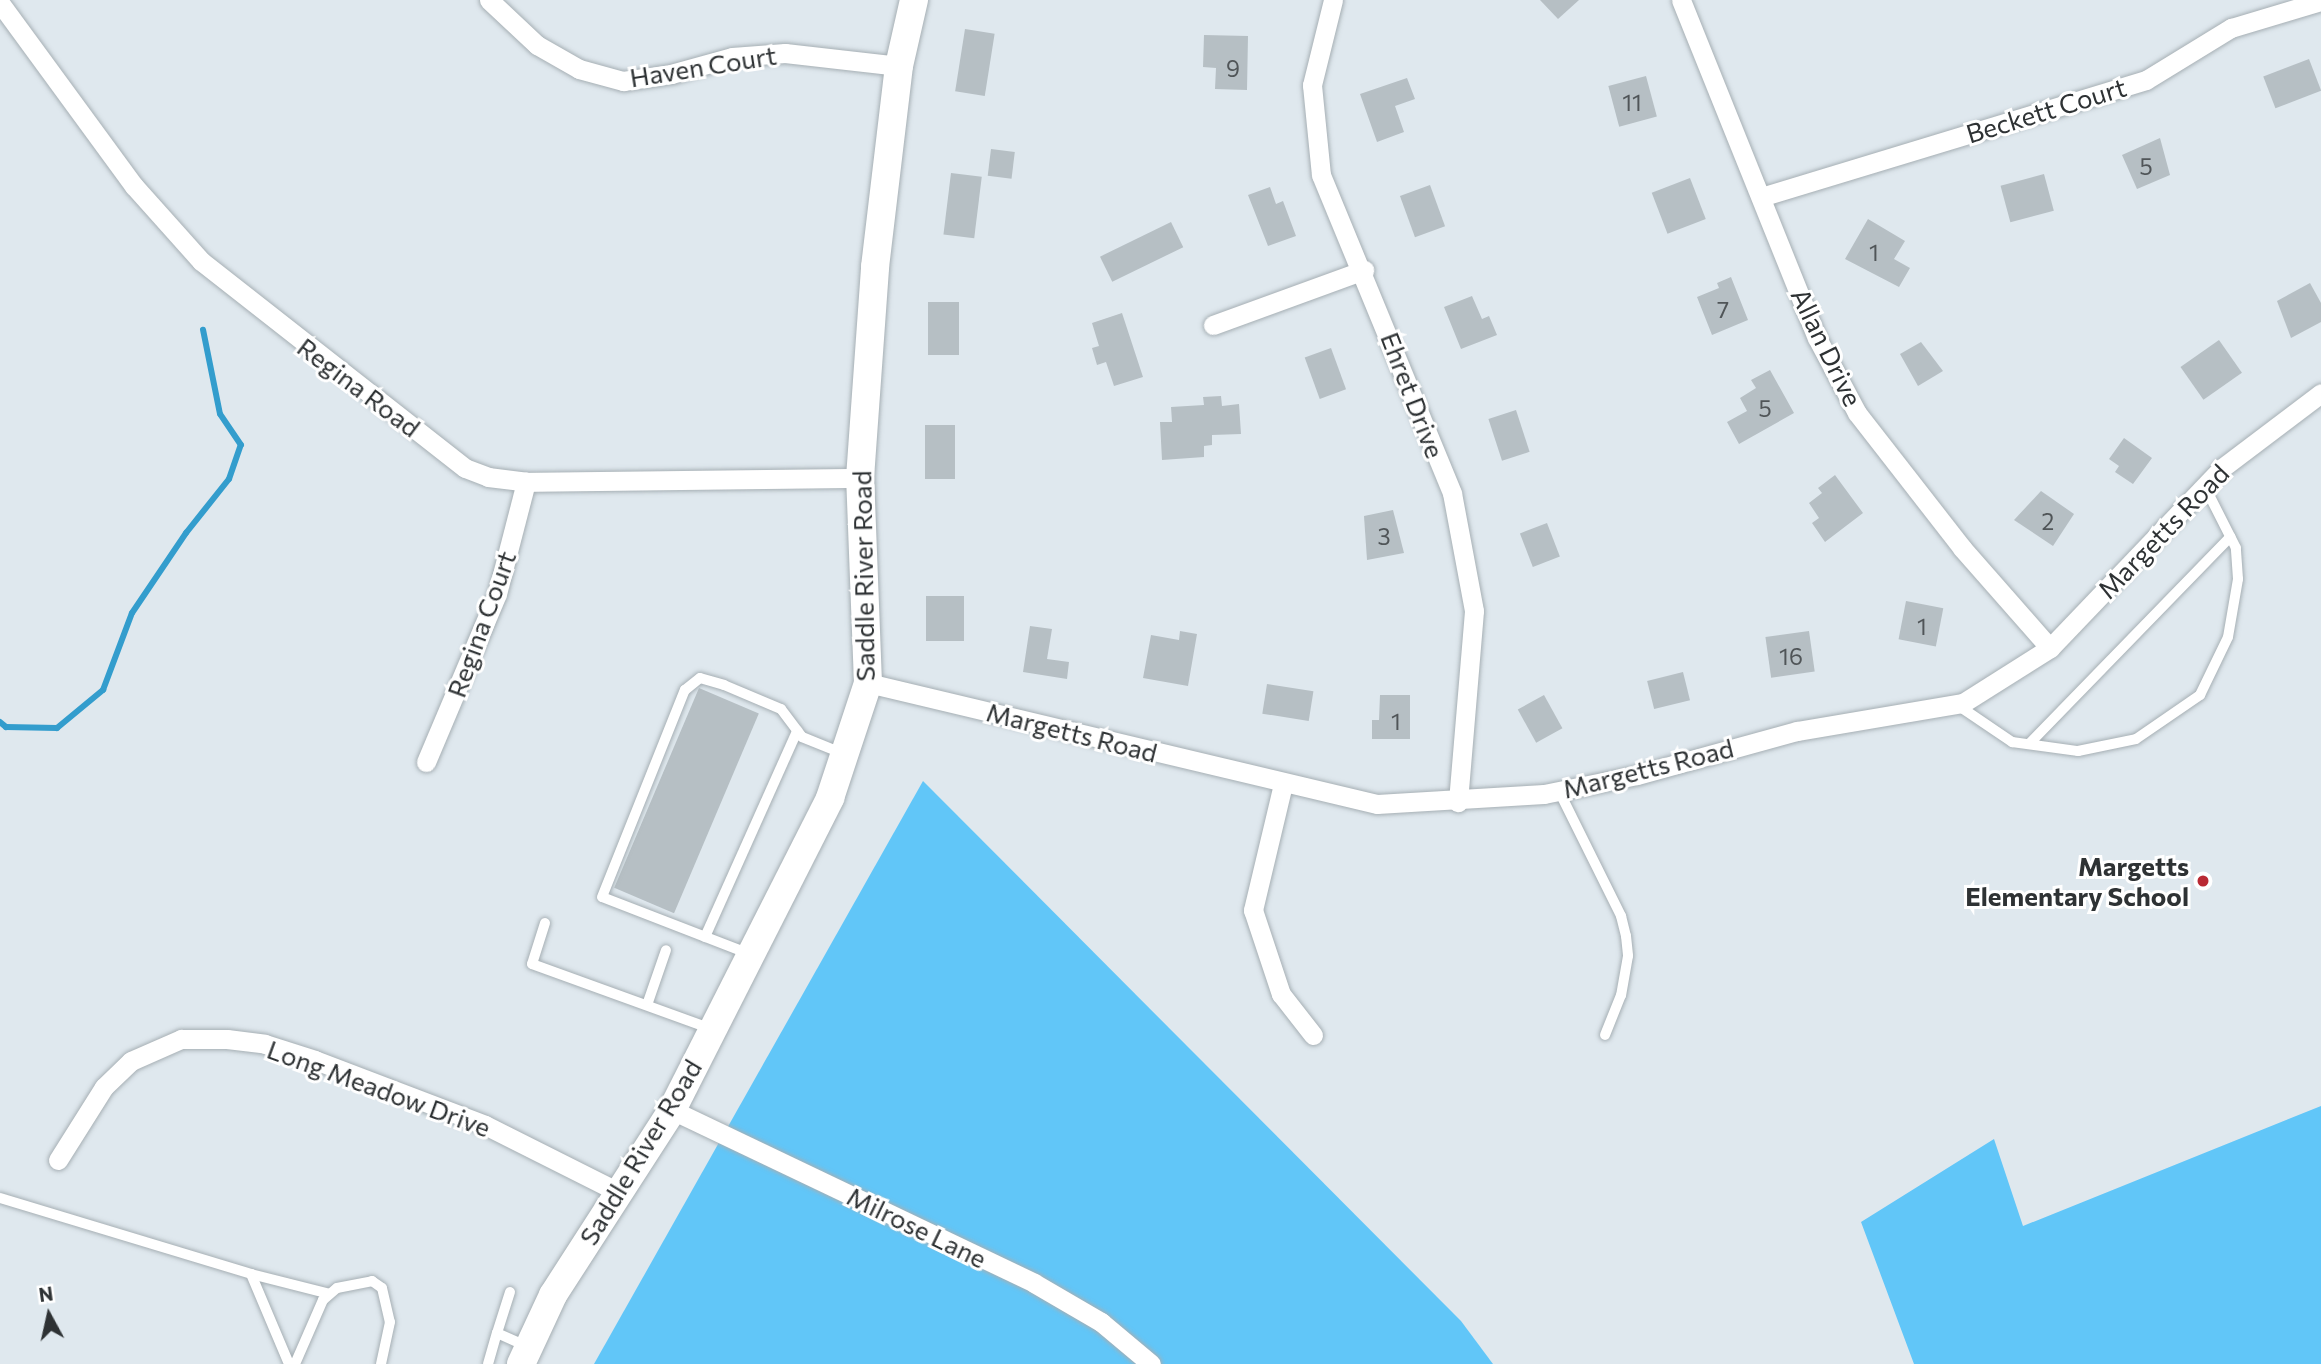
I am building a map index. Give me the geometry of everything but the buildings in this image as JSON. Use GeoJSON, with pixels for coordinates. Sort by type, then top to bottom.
{"type":"FeatureCollection","features":[{"type":"Feature","properties":{"kind":"main road","name":"Saddle River Road"},"geometry":{"type":"LineString","coordinates":[[525,1355],[553,1295],[616,1191],[671,1110],[830,798],[868,683],[860,478],[875,267],[899,66],[914,0]]}},
{"type":"Feature","properties":{"kind":"street","name":"Haven Court"},"geometry":{"type":"LineString","coordinates":[[489,0],[537,45],[579,69],[623,80],[671,74],[732,57],[785,53],[899,66]]}},
{"type":"Feature","properties":{"kind":"street","name":"Ehret Drive"},"geometry":{"type":"LineString","coordinates":[[1333,0],[1312,85],[1321,175],[1364,270],[1452,493],[1474,611],[1458,802]]}},
{"type":"Feature","properties":{"kind":"street","name":"Allan Drive"},"geometry":{"type":"LineString","coordinates":[[1681,0],[1817,338],[1857,412],[1962,548],[2050,648]]}},
{"type":"Feature","properties":{"kind":"street","name":"Beckett Court"},"geometry":{"type":"LineString","coordinates":[[1761,197],[2146,80],[2231,28],[2321,1]]}},
{"type":"Feature","properties":{"kind":"street","name":"Regina Road"},"geometry":{"type":"LineString","coordinates":[[0,3],[134,186],[201,261],[465,468],[488,477],[526,482],[860,478]]}},
{"type":"Feature","properties":{"kind":"street"},"geometry":{"type":"LineString","coordinates":[[1213,325],[1364,270]]}},
{"type":"Feature","properties":{"kind":"street","name":"Margetts Road"},"geometry":{"type":"LineString","coordinates":[[868,683],[1283,784],[1377,804],[1458,802],[1559,791],[1637,775],[1797,732],[1956,704],[2007,678],[2050,648],[2204,486],[2285,417],[2321,393]]}},
{"type":"Feature","properties":{"kind":"street","name":"Regina Court"},"geometry":{"type":"LineString","coordinates":[[426,762],[497,594],[526,482]]}},
{"type":"Feature","properties":{"kind":"street"},"geometry":{"type":"LineString","coordinates":[[1283,784],[1253,910],[1281,994],[1313,1035]]}},
{"type":"Feature","properties":{"kind":"street","name":"Long Meadow Drive"},"geometry":{"type":"LineString","coordinates":[[58,1160],[104,1087],[131,1061],[181,1040],[228,1038],[265,1044],[315,1060],[485,1125],[616,1191]]}},
{"type":"Feature","properties":{"kind":"street","name":"Milrose Lane"},"geometry":{"type":"LineString","coordinates":[[671,1110],[1034,1283],[1101,1322],[1151,1364]]}},
{"type":"Feature","properties":{"kind":"lane"},"geometry":{"type":"LineString","coordinates":[[1956,704],[2012,742],[2078,751],[2136,739],[2200,695],[2228,637],[2238,579],[2236,548],[2204,486]]}},
{"type":"Feature","properties":{"kind":"lane"},"geometry":{"type":"LineString","coordinates":[[2029,744],[2230,537]]}},
{"type":"Feature","properties":{"kind":"lane"},"geometry":{"type":"LineString","coordinates":[[750,955],[602,897],[685,690],[700,678],[724,685],[780,709],[797,731],[844,754]]}},
{"type":"Feature","properties":{"kind":"lane"},"geometry":{"type":"LineString","coordinates":[[705,937],[797,731]]}},
{"type":"Feature","properties":{"kind":"lane"},"geometry":{"type":"LineString","coordinates":[[1559,791],[1621,916],[1626,936],[1628,956],[1621,995],[1605,1035]]}},
{"type":"Feature","properties":{"kind":"lane"},"geometry":{"type":"LineString","coordinates":[[545,923],[532,964],[712,1029]]}},
{"type":"Feature","properties":{"kind":"lane"},"geometry":{"type":"LineString","coordinates":[[647,1005],[666,950]]}},
{"type":"Feature","properties":{"kind":"lane"},"geometry":{"type":"LineString","coordinates":[[0,1198],[251,1274],[330,1294]]}},
{"type":"Feature","properties":{"kind":"lane"},"geometry":{"type":"LineString","coordinates":[[251,1274],[292,1364]]}},
{"type":"Feature","properties":{"kind":"lane"},"geometry":{"type":"LineString","coordinates":[[292,1364],[323,1300],[355,1282],[372,1281],[382,1288],[390,1322],[381,1364]]}},
{"type":"Feature","properties":{"kind":"lane"},"geometry":{"type":"LineString","coordinates":[[488,1364],[510,1292]]}},
{"type":"Feature","properties":{"kind":"lane"},"geometry":{"type":"LineString","coordinates":[[497,1333],[525,1355]]}},
{"type":"Feature","properties":{"kind":"shaded area"},"geometry":{"type":"Polygon","coordinates":[[[923,781],[1461,1321],[1493,1364],[594,1364],[923,781]]]}},
{"type":"Feature","properties":{"kind":"shaded area"},"geometry":{"type":"Polygon","coordinates":[[[2321,1106],[2321,1364],[1914,1364],[1861,1222],[1994,1139],[2023,1226],[2321,1106]]]}},
{"type":"Feature","properties":{"kind":"waterway"},"geometry":{"type":"LineString","coordinates":[[0,722],[6,727],[57,728],[103,690],[132,613],[186,533],[229,479],[241,445],[220,414],[203,330]]}},
{"type":"Feature","properties":{"kind":"place","name":"Margetts Elementary School"},"geometry":{"type":"Point","coordinates":[2203,881]}}]}
